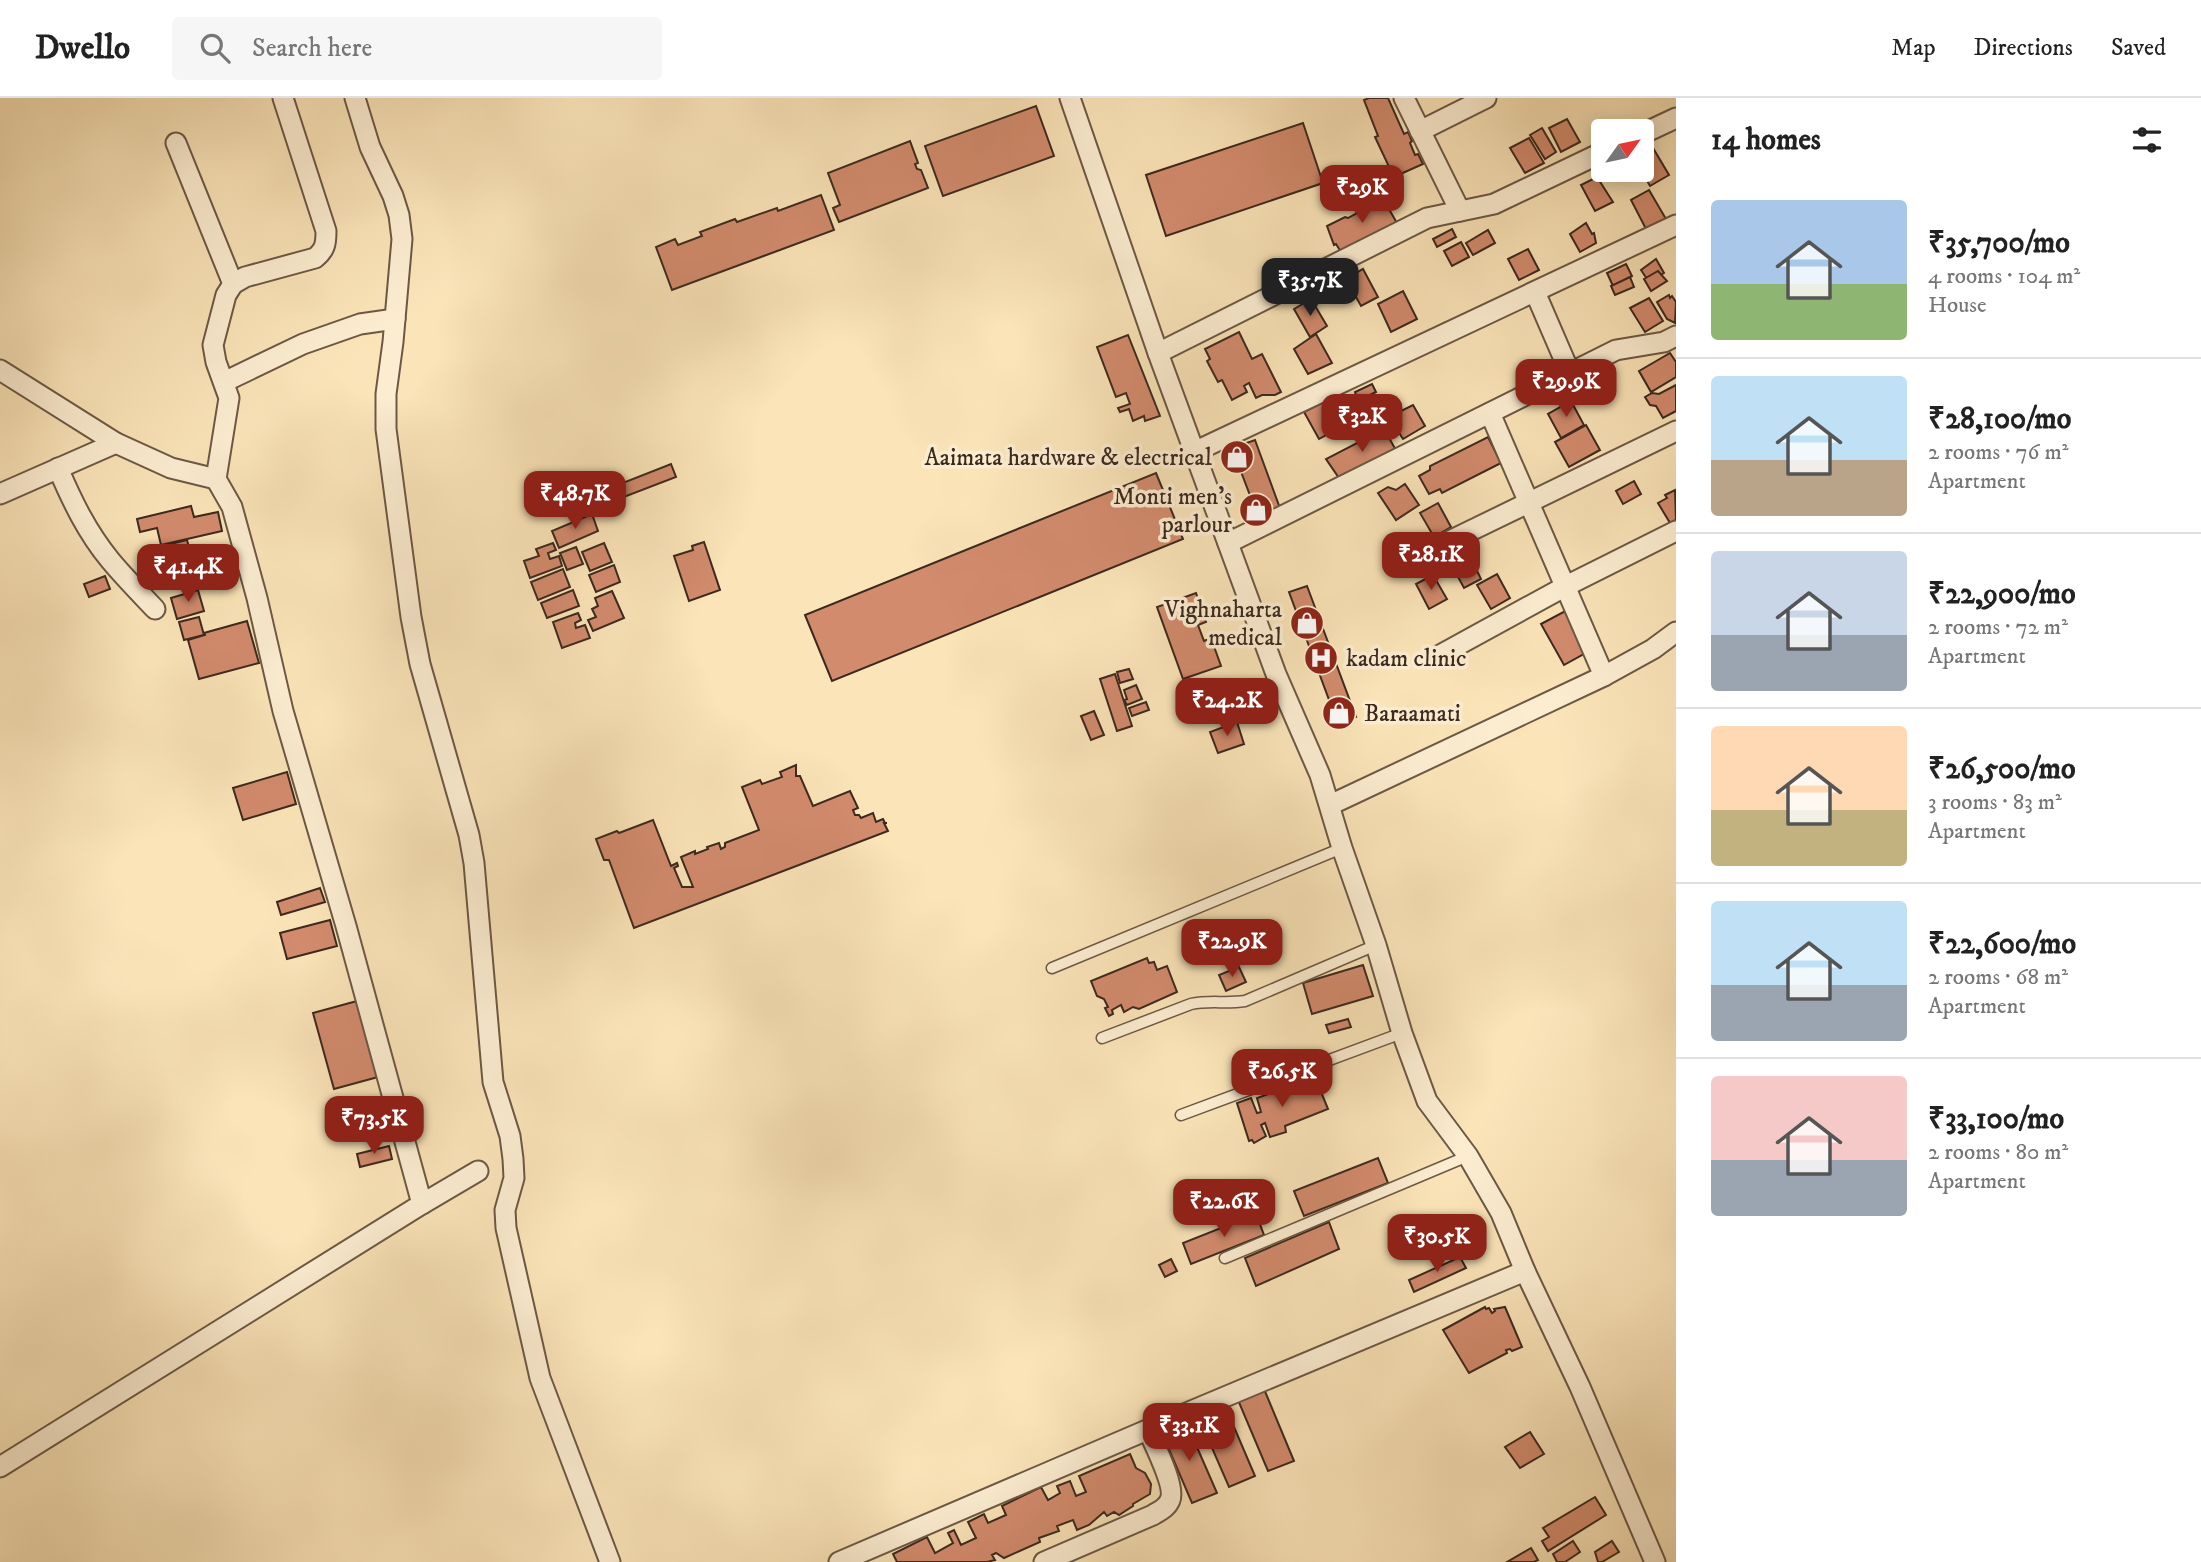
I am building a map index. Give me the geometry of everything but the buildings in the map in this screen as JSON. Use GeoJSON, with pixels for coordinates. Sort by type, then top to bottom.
{"type":"FeatureCollection","features":[{"type":"Feature","properties":{"kind":"street"},"geometry":{"type":"LineString","coordinates":[[283,98],[326,231],[326,243],[324,251],[315,258],[245,277],[233,284],[226,295],[213,345],[229,398],[216,479],[232,507],[257,598],[283,711],[346,926],[422,1203]]}},
{"type":"Feature","properties":{"kind":"street"},"geometry":{"type":"LineString","coordinates":[[355,98],[370,148],[399,215],[402,239],[386,394],[386,429],[419,664],[469,835],[474,863],[493,1082],[510,1136],[513,1159],[513,1178],[505,1210],[506,1228],[540,1378],[610,1562]]}},
{"type":"Feature","properties":{"kind":"street"},"geometry":{"type":"LineString","coordinates":[[1070,98],[1194,452],[1276,674],[1320,775],[1402,1033],[1427,1101],[1468,1156],[1500,1213],[1580,1387],[1655,1562]]}},
{"type":"Feature","properties":{"kind":"street"},"geometry":{"type":"LineString","coordinates":[[1404,98],[1460,211]]}},
{"type":"Feature","properties":{"kind":"street"},"geometry":{"type":"LineString","coordinates":[[1420,131],[1486,98]]}},
{"type":"Feature","properties":{"kind":"street"},"geometry":{"type":"LineString","coordinates":[[1654,128],[1676,118]]}},
{"type":"Feature","properties":{"kind":"street"},"geometry":{"type":"LineString","coordinates":[[176,143],[233,284]]}},
{"type":"Feature","properties":{"kind":"street"},"geometry":{"type":"LineString","coordinates":[[1158,353],[1427,218],[1494,204],[1591,158]]}},
{"type":"Feature","properties":{"kind":"street"},"geometry":{"type":"LineString","coordinates":[[1194,452],[1676,225]]}},
{"type":"Feature","properties":{"kind":"street"},"geometry":{"type":"LineString","coordinates":[[1535,292],[1570,373]]}},
{"type":"Feature","properties":{"kind":"street"},"geometry":{"type":"LineString","coordinates":[[224,382],[303,344],[360,324],[395,319]]}},
{"type":"Feature","properties":{"kind":"street"},"geometry":{"type":"LineString","coordinates":[[1228,543],[1616,350],[1664,342],[1676,336]]}},
{"type":"Feature","properties":{"kind":"street"},"geometry":{"type":"LineString","coordinates":[[0,370],[116,443],[171,468],[216,479]]}},
{"type":"Feature","properties":{"kind":"street"},"geometry":{"type":"LineString","coordinates":[[1490,413],[1604,676]]}},
{"type":"Feature","properties":{"kind":"street"},"geometry":{"type":"LineString","coordinates":[[1398,566],[1676,431]]}},
{"type":"Feature","properties":{"kind":"street"},"geometry":{"type":"LineString","coordinates":[[0,494],[116,443]]}},
{"type":"Feature","properties":{"kind":"street"},"geometry":{"type":"LineString","coordinates":[[58,468],[85,524],[109,559],[155,609]]}},
{"type":"Feature","properties":{"kind":"street"},"geometry":{"type":"LineString","coordinates":[[1440,654],[1676,531]]}},
{"type":"Feature","properties":{"kind":"street"},"geometry":{"type":"LineString","coordinates":[[1330,805],[1604,676],[1653,649],[1676,632]]}},
{"type":"Feature","properties":{"kind":"street"},"geometry":{"type":"LineString","coordinates":[[0,1467],[422,1203],[478,1171]]}},
{"type":"Feature","properties":{"kind":"street"},"geometry":{"type":"LineString","coordinates":[[839,1562],[1525,1271]]}},
{"type":"Feature","properties":{"kind":"street"},"geometry":{"type":"LineString","coordinates":[[1044,1562],[1166,1507],[1171,1499],[1171,1487],[1148,1430]]}},
{"type":"Feature","properties":{"kind":"lane"},"geometry":{"type":"LineString","coordinates":[[1052,968],[1342,848]]}},
{"type":"Feature","properties":{"kind":"lane"},"geometry":{"type":"LineString","coordinates":[[1102,1038],[1191,1004],[1231,1004],[1245,1001],[1376,945]]}},
{"type":"Feature","properties":{"kind":"lane"},"geometry":{"type":"LineString","coordinates":[[1181,1115],[1402,1033]]}},
{"type":"Feature","properties":{"kind":"lane"},"geometry":{"type":"LineString","coordinates":[[1225,1258],[1468,1156]]}},
{"type":"Feature","properties":{"kind":"place","name":"Aaimata hardware & electrical"},"geometry":{"type":"Point","coordinates":[1237,457]}},
{"type":"Feature","properties":{"kind":"place","name":"Monti men's parlour"},"geometry":{"type":"Point","coordinates":[1256,510]}},
{"type":"Feature","properties":{"kind":"place","name":"Vighnaharta medical"},"geometry":{"type":"Point","coordinates":[1307,623]}},
{"type":"Feature","properties":{"kind":"place","name":"kadam clinic"},"geometry":{"type":"Point","coordinates":[1321,658]}},
{"type":"Feature","properties":{"kind":"place","name":"Baraamati"},"geometry":{"type":"Point","coordinates":[1339,713]}}]}
